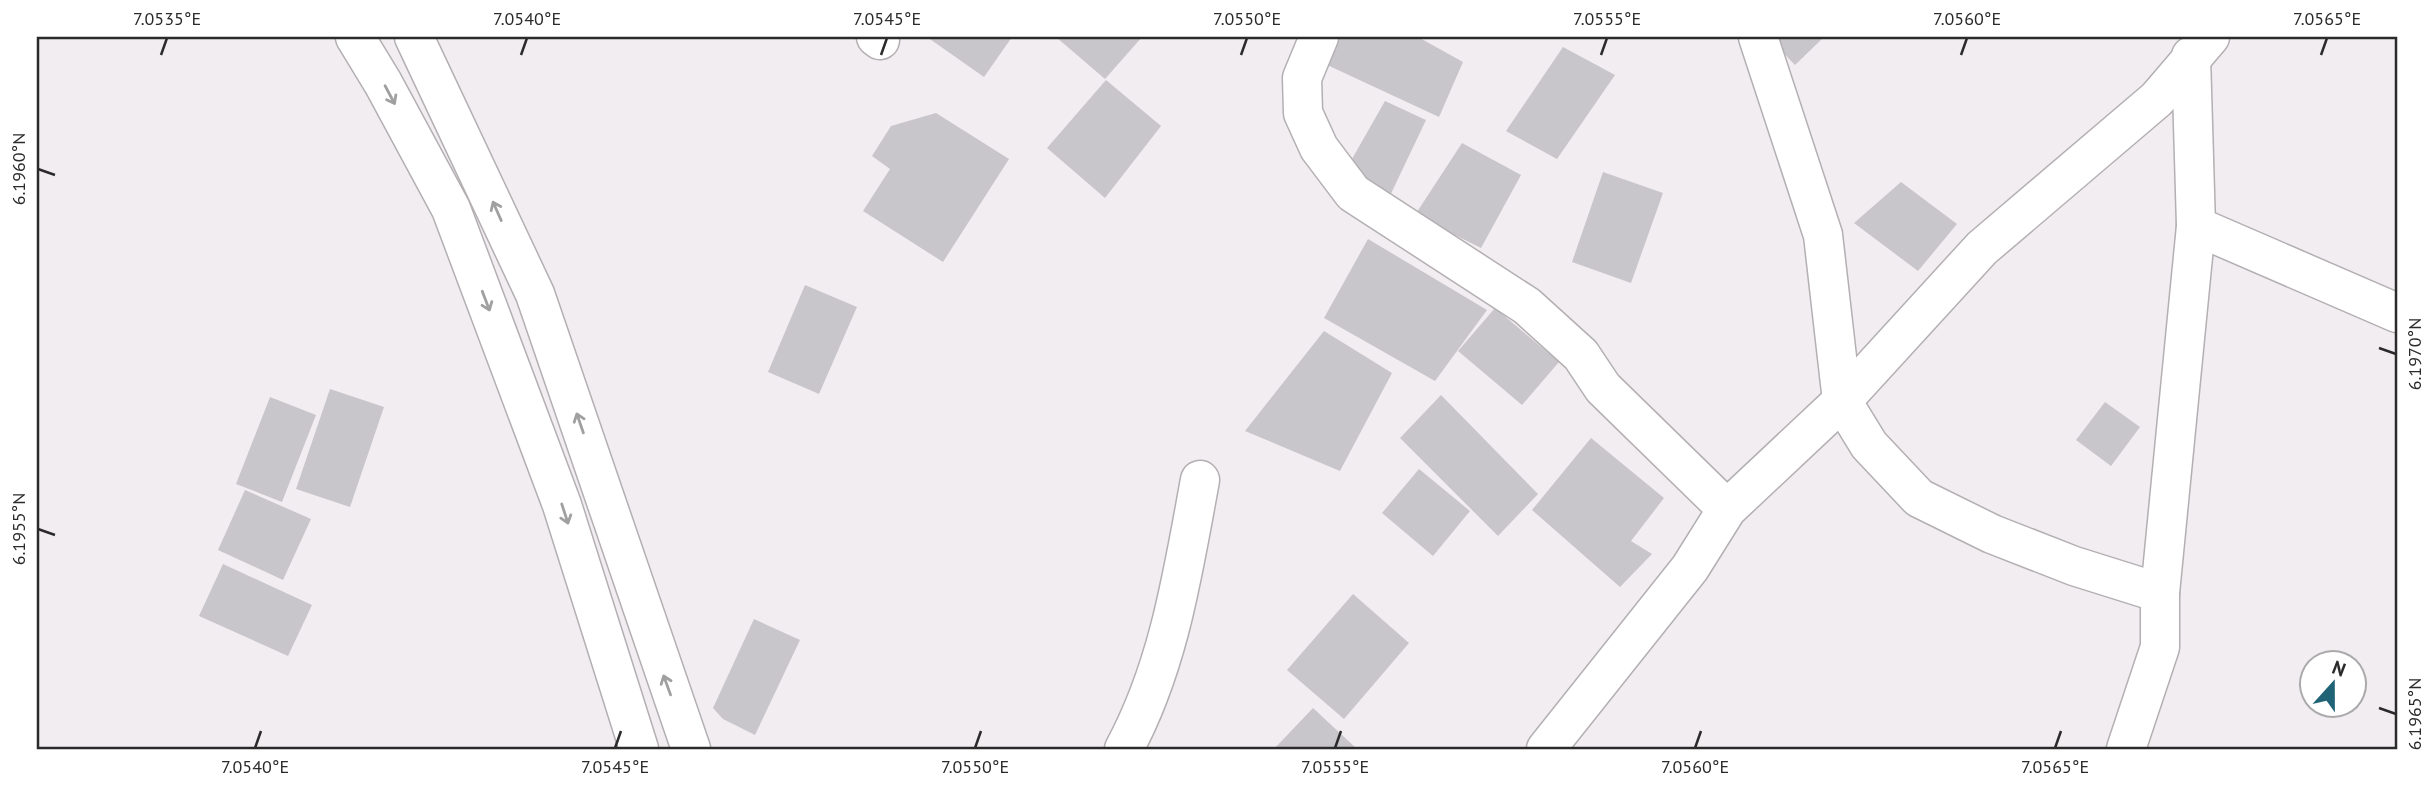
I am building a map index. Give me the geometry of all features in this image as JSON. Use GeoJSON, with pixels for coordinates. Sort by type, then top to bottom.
{"type":"FeatureCollection","features":[{"type":"Feature","properties":{"kind":"street"},"geometry":{"type":"LineString","coordinates":[[355,37],[451,209],[562,505],[639,749]]}},
{"type":"Feature","properties":{"kind":"street"},"geometry":{"type":"LineString","coordinates":[[414,37],[535,294],[691,749]]}},
{"type":"Feature","properties":{"kind":"street"},"geometry":{"type":"LineString","coordinates":[[1320,37],[1302,78],[1303,113],[1319,148],[1353,193],[1527,306],[1581,355],[1603,388],[1727,509]]}},
{"type":"Feature","properties":{"kind":"street"},"geometry":{"type":"LineString","coordinates":[[1758,37],[1823,235],[1842,401],[1868,445],[1919,498],[1992,534],[2062,561],[2160,593]]}},
{"type":"Feature","properties":{"kind":"street"},"geometry":{"type":"LineString","coordinates":[[1546,749],[1658,610],[1727,509],[1842,401],[1982,248],[2157,99],[2201,47]]}},
{"type":"Feature","properties":{"kind":"street"},"geometry":{"type":"LineString","coordinates":[[2126,749],[2160,647],[2160,593],[2196,226],[2201,47]]}},
{"type":"Feature","properties":{"kind":"street"},"geometry":{"type":"LineString","coordinates":[[2196,226],[2397,313]]}},
{"type":"Feature","properties":{"kind":"street"},"geometry":{"type":"LineString","coordinates":[[1125,749],[1135,730],[1173,625],[1200,480]]}},
{"type":"Feature","properties":{"kind":"building"},"geometry":{"type":"Polygon","coordinates":[[[927,37],[1012,37],[984,77],[927,37]]]}},
{"type":"Feature","properties":{"kind":"building"},"geometry":{"type":"Polygon","coordinates":[[[1056,37],[1142,37],[1105,79],[1056,37]]]}},
{"type":"Feature","properties":{"kind":"building"},"geometry":{"type":"Polygon","coordinates":[[[1331,37],[1418,37],[1463,62],[1439,117],[1325,64],[1331,37]]]}},
{"type":"Feature","properties":{"kind":"building"},"geometry":{"type":"Polygon","coordinates":[[[1768,37],[1824,37],[1795,65],[1768,37]]]}},
{"type":"Feature","properties":{"kind":"building"},"geometry":{"type":"Polygon","coordinates":[[[1563,47],[1615,75],[1557,159],[1506,131],[1563,47]]]}},
{"type":"Feature","properties":{"kind":"building"},"geometry":{"type":"Polygon","coordinates":[[[1106,80],[1161,126],[1105,198],[1047,148],[1106,80]]]}},
{"type":"Feature","properties":{"kind":"building"},"geometry":{"type":"Polygon","coordinates":[[[1385,101],[1426,120],[1387,202],[1348,166],[1385,101]]]}},
{"type":"Feature","properties":{"kind":"building"},"geometry":{"type":"Polygon","coordinates":[[[936,113],[1009,159],[943,262],[863,211],[890,169],[872,156],[891,126],[936,113]]]}},
{"type":"Feature","properties":{"kind":"building"},"geometry":{"type":"Polygon","coordinates":[[[1462,143],[1521,175],[1481,248],[1415,215],[1462,143]]]}},
{"type":"Feature","properties":{"kind":"building"},"geometry":{"type":"Polygon","coordinates":[[[1603,172],[1663,193],[1631,283],[1572,262],[1603,172]]]}},
{"type":"Feature","properties":{"kind":"building"},"geometry":{"type":"Polygon","coordinates":[[[1901,182],[1957,224],[1918,271],[1854,223],[1901,182]]]}},
{"type":"Feature","properties":{"kind":"building"},"geometry":{"type":"Polygon","coordinates":[[[1368,239],[1487,310],[1435,381],[1324,318],[1368,239]]]}},
{"type":"Feature","properties":{"kind":"building"},"geometry":{"type":"Polygon","coordinates":[[[805,285],[857,307],[819,394],[768,372],[805,285]]]}},
{"type":"Feature","properties":{"kind":"building"},"geometry":{"type":"Polygon","coordinates":[[[1495,308],[1559,362],[1522,405],[1458,351],[1495,308]]]}},
{"type":"Feature","properties":{"kind":"building"},"geometry":{"type":"Polygon","coordinates":[[[1324,331],[1392,373],[1340,471],[1245,431],[1324,331]]]}},
{"type":"Feature","properties":{"kind":"building"},"geometry":{"type":"Polygon","coordinates":[[[330,389],[384,407],[350,507],[296,489],[330,389]]]}},
{"type":"Feature","properties":{"kind":"building"},"geometry":{"type":"Polygon","coordinates":[[[1441,395],[1538,494],[1498,536],[1400,438],[1441,395]]]}},
{"type":"Feature","properties":{"kind":"building"},"geometry":{"type":"Polygon","coordinates":[[[270,397],[316,415],[282,502],[236,484],[270,397]]]}},
{"type":"Feature","properties":{"kind":"building"},"geometry":{"type":"Polygon","coordinates":[[[2105,402],[2140,427],[2111,466],[2076,440],[2105,402]]]}},
{"type":"Feature","properties":{"kind":"building"},"geometry":{"type":"Polygon","coordinates":[[[1591,438],[1664,498],[1631,541],[1652,554],[1620,587],[1532,510],[1591,438]]]}},
{"type":"Feature","properties":{"kind":"building"},"geometry":{"type":"Polygon","coordinates":[[[1419,469],[1470,511],[1433,556],[1382,513],[1419,469]]]}},
{"type":"Feature","properties":{"kind":"building"},"geometry":{"type":"Polygon","coordinates":[[[245,490],[311,519],[283,580],[218,550],[245,490]]]}},
{"type":"Feature","properties":{"kind":"building"},"geometry":{"type":"Polygon","coordinates":[[[223,564],[312,605],[288,656],[199,616],[223,564]]]}},
{"type":"Feature","properties":{"kind":"building"},"geometry":{"type":"Polygon","coordinates":[[[1353,594],[1409,643],[1344,719],[1287,670],[1353,594]]]}},
{"type":"Feature","properties":{"kind":"building"},"geometry":{"type":"Polygon","coordinates":[[[754,619],[800,640],[755,735],[723,719],[713,708],[754,619]]]}},
{"type":"Feature","properties":{"kind":"building"},"geometry":{"type":"Polygon","coordinates":[[[1313,708],[1357,749],[1274,749],[1313,708]]]}}]}
